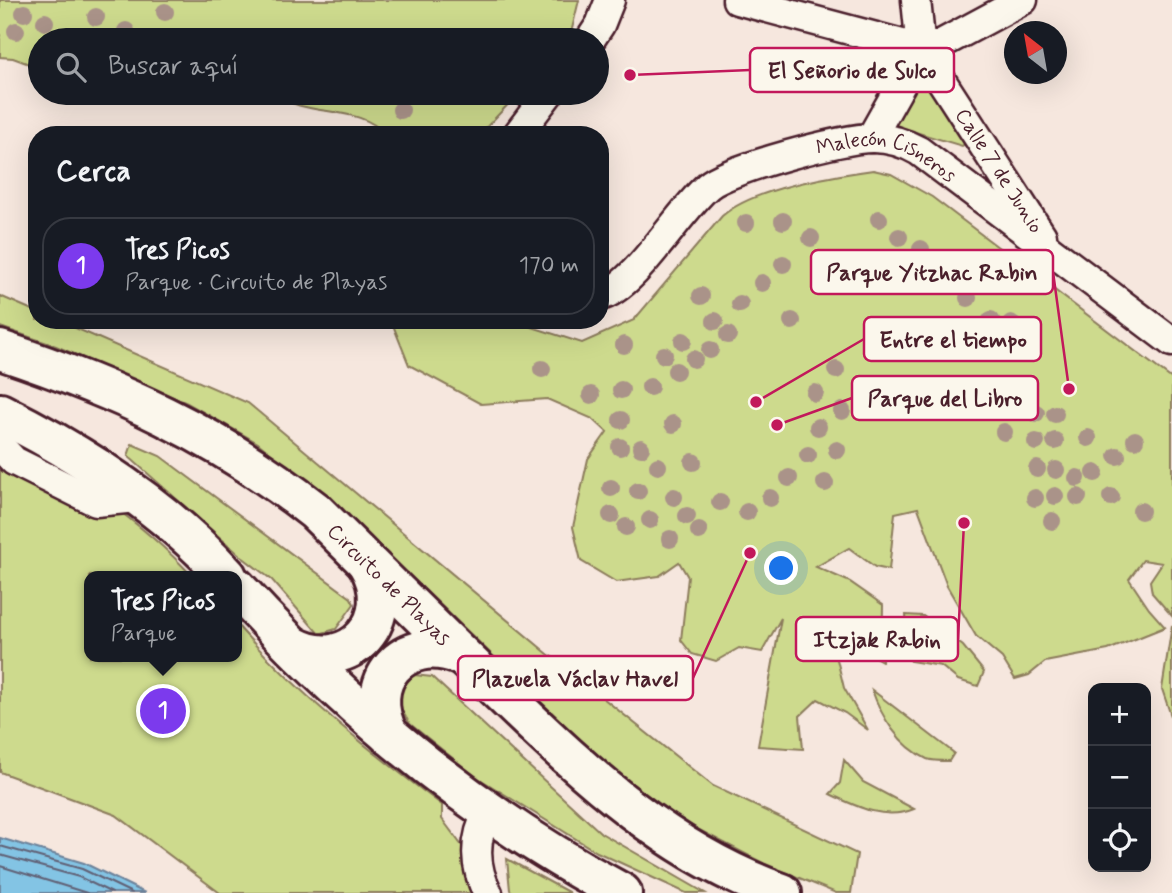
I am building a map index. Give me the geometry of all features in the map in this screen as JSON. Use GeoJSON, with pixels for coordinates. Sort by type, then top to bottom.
{"type":"FeatureCollection","features":[{"type":"Feature","properties":{"kind":"highway","name":"Circuito de Playas"},"geometry":{"type":"LineString","coordinates":[[0,350],[125,395],[227,447],[315,511],[580,769],[656,829],[728,869],[782,893]]}},
{"type":"Feature","properties":{"kind":"highway"},"geometry":{"type":"LineString","coordinates":[[0,413],[78,456],[181,533],[222,571]]}},
{"type":"Feature","properties":{"kind":"highway"},"geometry":{"type":"LineString","coordinates":[[293,646],[306,654],[339,653],[366,635],[379,606],[379,590],[366,561]]}},
{"type":"Feature","properties":{"kind":"highway"},"geometry":{"type":"LineString","coordinates":[[242,593],[293,646],[428,769],[557,859],[622,893]]}},
{"type":"Feature","properties":{"kind":"highway"},"geometry":{"type":"LineString","coordinates":[[389,735],[379,708],[379,693],[392,667],[417,650],[446,650],[460,655]]}},
{"type":"Feature","properties":{"kind":"street"},"geometry":{"type":"LineString","coordinates":[[598,28],[610,0]]}},
{"type":"Feature","properties":{"kind":"street"},"geometry":{"type":"LineString","coordinates":[[737,0],[921,50],[942,44],[1023,0]]}},
{"type":"Feature","properties":{"kind":"street","name":"Calle 7 de Junio"},"geometry":{"type":"LineString","coordinates":[[916,0],[921,50],[1055,256]]}},
{"type":"Feature","properties":{"kind":"street"},"geometry":{"type":"LineString","coordinates":[[870,138],[921,50]]}},
{"type":"Feature","properties":{"kind":"street"},"geometry":{"type":"LineString","coordinates":[[524,126],[541,105]]}},
{"type":"Feature","properties":{"kind":"street","name":"Malecón Cisneros"},"geometry":{"type":"LineString","coordinates":[[609,292],[619,288],[697,197],[721,177],[870,138],[891,140],[919,151],[1172,342]]}},
{"type":"Feature","properties":{"kind":"street"},"geometry":{"type":"LineString","coordinates":[[0,446],[14,461],[96,502],[136,498]]}},
{"type":"Feature","properties":{"kind":"street"},"geometry":{"type":"LineString","coordinates":[[488,813],[481,824],[476,852],[480,879],[488,893]]}},
{"type":"Feature","properties":{"kind":"green space"},"geometry":{"type":"Polygon","coordinates":[[[0,0],[579,0],[572,28],[28,28],[28,64],[0,57],[0,0]]]}},
{"type":"Feature","properties":{"kind":"green space"},"geometry":{"type":"Polygon","coordinates":[[[913,84],[928,84],[967,142],[962,146],[895,126],[893,122],[913,84]]]}},
{"type":"Feature","properties":{"kind":"green space"},"geometry":{"type":"Polygon","coordinates":[[[298,105],[508,105],[488,126],[376,126],[347,115],[298,105]]]}},
{"type":"Feature","properties":{"kind":"green space"},"geometry":{"type":"Polygon","coordinates":[[[873,170],[891,174],[932,197],[1172,379],[1172,616],[1152,593],[1150,581],[1162,563],[1143,560],[1129,579],[1165,627],[1108,650],[1045,662],[1029,675],[1015,679],[1002,658],[976,636],[947,586],[918,508],[895,513],[889,570],[875,567],[849,548],[816,567],[850,582],[883,605],[882,661],[868,653],[835,651],[844,688],[868,730],[845,713],[818,699],[800,716],[803,749],[758,746],[781,618],[762,652],[739,648],[716,661],[692,654],[681,640],[688,577],[679,562],[659,576],[616,582],[581,561],[573,527],[588,459],[607,432],[593,419],[547,399],[481,404],[409,365],[395,329],[538,329],[582,343],[634,320],[722,216],[736,206],[773,191],[873,170]]]}},
{"type":"Feature","properties":{"kind":"green space"},"geometry":{"type":"Polygon","coordinates":[[[0,296],[28,308],[28,329],[78,329],[248,403],[548,654],[713,786],[857,854],[851,893],[836,893],[763,863],[676,818],[601,760],[363,530],[258,443],[187,403],[56,346],[0,327],[0,296]]]}},
{"type":"Feature","properties":{"kind":"green space"},"geometry":{"type":"Polygon","coordinates":[[[0,436],[102,498],[151,536],[187,571],[84,571],[84,662],[242,662],[242,630],[284,674],[335,720],[442,805],[442,819],[465,850],[475,893],[220,893],[116,815],[0,772],[0,436]]]}},
{"type":"Feature","properties":{"kind":"green space"},"geometry":{"type":"Polygon","coordinates":[[[132,444],[160,456],[351,598],[354,604],[336,629],[319,634],[272,580],[242,557],[128,456],[132,444]]]}},
{"type":"Feature","properties":{"kind":"green space"},"geometry":{"type":"Polygon","coordinates":[[[906,615],[923,616],[963,646],[984,672],[978,686],[958,680],[941,666],[910,661],[906,615]]]}},
{"type":"Feature","properties":{"kind":"green space"},"geometry":{"type":"Polygon","coordinates":[[[1172,625],[1172,719],[1162,689],[1172,625]]]}},
{"type":"Feature","properties":{"kind":"green space"},"geometry":{"type":"Polygon","coordinates":[[[414,675],[432,677],[601,833],[705,893],[686,893],[597,852],[475,776],[410,724],[396,701],[400,689],[414,675]]]}},
{"type":"Feature","properties":{"kind":"green space"},"geometry":{"type":"Polygon","coordinates":[[[872,690],[954,753],[949,761],[927,759],[908,746],[886,720],[872,690]]]}},
{"type":"Feature","properties":{"kind":"green space"},"geometry":{"type":"Polygon","coordinates":[[[844,760],[863,782],[914,809],[892,814],[882,813],[861,808],[830,794],[840,783],[844,760]]]}},
{"type":"Feature","properties":{"kind":"green space"},"geometry":{"type":"Polygon","coordinates":[[[507,859],[570,893],[514,893],[510,890],[507,859]]]}},
{"type":"Feature","properties":{"kind":"water"},"geometry":{"type":"Polygon","coordinates":[[[0,838],[84,863],[145,893],[0,893],[0,838]]]}},
{"type":"Feature","properties":{"kind":"place","name":"El Señorio de Sulco"},"geometry":{"type":"Point","coordinates":[630,75]}},
{"type":"Feature","properties":{"kind":"place","name":"Parque Yitzhac Rabin"},"geometry":{"type":"Point","coordinates":[1069,389]}},
{"type":"Feature","properties":{"kind":"place","name":"Entre el tiempo"},"geometry":{"type":"Point","coordinates":[756,402]}},
{"type":"Feature","properties":{"kind":"place","name":"Parque del Libro"},"geometry":{"type":"Point","coordinates":[777,425]}},
{"type":"Feature","properties":{"kind":"place","name":"Itzjak Rabin"},"geometry":{"type":"Point","coordinates":[964,523]}},
{"type":"Feature","properties":{"kind":"place","name":"Plazuela Václav Havel"},"geometry":{"type":"Point","coordinates":[750,553]}},
{"type":"Feature","properties":{"kind":"place","name":"Tres Picos"},"geometry":{"type":"Point","coordinates":[163,711]}}]}
